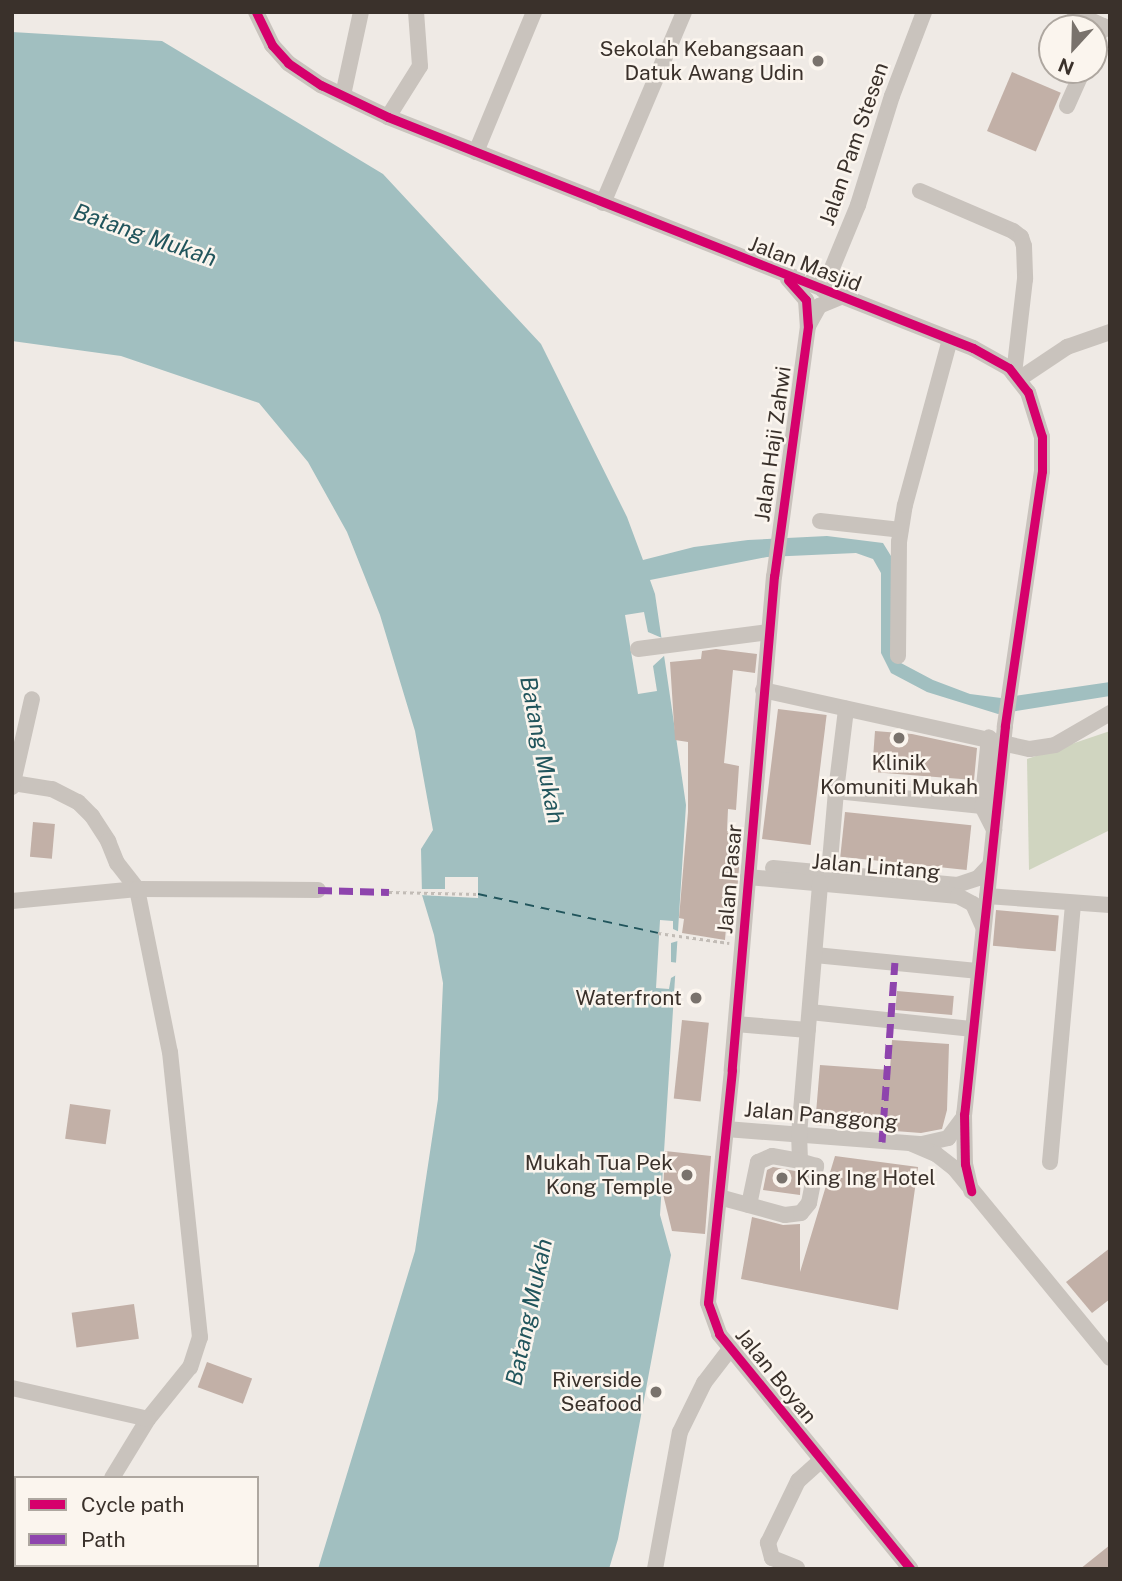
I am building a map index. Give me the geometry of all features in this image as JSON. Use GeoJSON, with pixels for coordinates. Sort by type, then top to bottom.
{"type":"FeatureCollection","features":[{"type":"Feature","properties":{"kind":"street","name":"Jalan Masjid"},"geometry":{"type":"LineString","coordinates":[[256,12],[272,45],[288,63],[388,117],[950,338],[992,357],[1017,376],[1037,414],[1043,454],[1005,726],[996,741]]}},
{"type":"Feature","properties":{"kind":"street"},"geometry":{"type":"LineString","coordinates":[[343,95],[361,12]]}},
{"type":"Feature","properties":{"kind":"street"},"geometry":{"type":"LineString","coordinates":[[388,117],[419,66],[416,12]]}},
{"type":"Feature","properties":{"kind":"street"},"geometry":{"type":"LineString","coordinates":[[476,152],[534,12]]}},
{"type":"Feature","properties":{"kind":"street"},"geometry":{"type":"LineString","coordinates":[[603,203],[684,12]]}},
{"type":"Feature","properties":{"kind":"street","name":"Jalan Pam Stesen"},"geometry":{"type":"LineString","coordinates":[[823,290],[858,205],[892,96],[925,12]]}},
{"type":"Feature","properties":{"kind":"street"},"geometry":{"type":"LineString","coordinates":[[1067,106],[1077,84]]}},
{"type":"Feature","properties":{"kind":"street"},"geometry":{"type":"LineString","coordinates":[[920,191],[1013,231],[1021,237],[1026,279],[1017,376]]}},
{"type":"Feature","properties":{"kind":"street","name":"Jalan Haji Zahwi"},"geometry":{"type":"LineString","coordinates":[[769,632],[780,511],[808,326],[806,300],[800,290],[779,273]]}},
{"type":"Feature","properties":{"kind":"street"},"geometry":{"type":"LineString","coordinates":[[808,326],[819,306],[840,297]]}},
{"type":"Feature","properties":{"kind":"street"},"geometry":{"type":"LineString","coordinates":[[1017,376],[1067,347],[1110,332]]}},
{"type":"Feature","properties":{"kind":"street"},"geometry":{"type":"LineString","coordinates":[[898,656],[901,530],[915,463],[950,338]]}},
{"type":"Feature","properties":{"kind":"street"},"geometry":{"type":"LineString","coordinates":[[820,521],[901,530]]}},
{"type":"Feature","properties":{"kind":"street"},"geometry":{"type":"LineString","coordinates":[[638,649],[769,632]]}},
{"type":"Feature","properties":{"kind":"street","name":"Jalan Pasar"},"geometry":{"type":"LineString","coordinates":[[726,1129],[769,632]]}},
{"type":"Feature","properties":{"kind":"street"},"geometry":{"type":"LineString","coordinates":[[763,690],[996,741],[1046,748],[1106,718]]}},
{"type":"Feature","properties":{"kind":"street"},"geometry":{"type":"LineString","coordinates":[[32,699],[13,785],[52,789],[78,802],[92,816],[108,841],[117,863],[137,890],[170,1052],[200,1319],[200,1337],[190,1367],[148,1419],[114,1476]]}},
{"type":"Feature","properties":{"kind":"street"},"geometry":{"type":"LineString","coordinates":[[800,1161],[799,1135],[814,955],[846,709]]}},
{"type":"Feature","properties":{"kind":"street"},"geometry":{"type":"LineString","coordinates":[[994,830],[982,806],[996,741]]}},
{"type":"Feature","properties":{"kind":"street"},"geometry":{"type":"LineString","coordinates":[[971,1191],[965,1164],[964,1114],[994,830],[996,741]]}},
{"type":"Feature","properties":{"kind":"street"},"geometry":{"type":"LineString","coordinates":[[836,791],[982,806]]}},
{"type":"Feature","properties":{"kind":"street","name":"Jalan Lintang"},"geometry":{"type":"LineString","coordinates":[[748,871],[957,885],[978,878],[990,865]]}},
{"type":"Feature","properties":{"kind":"street","name":"Jalan Lintang"},"geometry":{"type":"LineString","coordinates":[[825,878],[958,896],[973,904],[984,928]]}},
{"type":"Feature","properties":{"kind":"street"},"geometry":{"type":"LineString","coordinates":[[12,901],[137,890],[318,890]]}},
{"type":"Feature","properties":{"kind":"street"},"geometry":{"type":"LineString","coordinates":[[987,896],[1110,905]]}},
{"type":"Feature","properties":{"kind":"street"},"geometry":{"type":"LineString","coordinates":[[1050,1162],[1073,903]]}},
{"type":"Feature","properties":{"kind":"street"},"geometry":{"type":"LineString","coordinates":[[814,955],[979,971]]}},
{"type":"Feature","properties":{"kind":"street"},"geometry":{"type":"LineString","coordinates":[[810,1012],[973,1029]]}},
{"type":"Feature","properties":{"kind":"street"},"geometry":{"type":"LineString","coordinates":[[736,1024],[808,1030]]}},
{"type":"Feature","properties":{"kind":"street","name":"Jalan Panggong"},"geometry":{"type":"LineString","coordinates":[[726,1129],[932,1144],[948,1138],[958,1129],[964,1114]]}},
{"type":"Feature","properties":{"kind":"street","name":"Jalan Boyan"},"geometry":{"type":"LineString","coordinates":[[726,1129],[708,1303],[711,1319],[730,1349],[911,1569]]}},
{"type":"Feature","properties":{"kind":"street","name":"Jalan Panggong"},"geometry":{"type":"LineString","coordinates":[[912,1144],[946,1160],[1110,1359]]}},
{"type":"Feature","properties":{"kind":"street"},"geometry":{"type":"LineString","coordinates":[[719,1197],[785,1215],[796,1216],[809,1203],[816,1166],[772,1156],[758,1161],[749,1205]]}},
{"type":"Feature","properties":{"kind":"street"},"geometry":{"type":"LineString","coordinates":[[655,1569],[680,1432],[704,1383],[730,1349]]}},
{"type":"Feature","properties":{"kind":"street"},"geometry":{"type":"LineString","coordinates":[[12,1388],[148,1419]]}},
{"type":"Feature","properties":{"kind":"street"},"geometry":{"type":"LineString","coordinates":[[797,1568],[772,1558],[768,1543],[798,1481],[821,1460]]}},
{"type":"Feature","properties":{"kind":"path"},"geometry":{"type":"LineString","coordinates":[[389,892],[478,894]]}},
{"type":"Feature","properties":{"kind":"path"},"geometry":{"type":"LineString","coordinates":[[658,933],[742,944]]}},
{"type":"Feature","properties":{"kind":"green space"},"geometry":{"type":"Polygon","coordinates":[[[1110,731],[1110,830],[1029,870],[1027,759],[1110,731]]]}},
{"type":"Feature","properties":{"kind":"water","name":"Batang Mukah"},"geometry":{"type":"Polygon","coordinates":[[[12,32],[162,41],[383,174],[541,344],[627,517],[643,560],[694,547],[748,540],[827,536],[883,543],[891,556],[899,662],[933,680],[970,694],[1001,698],[1110,682],[1110,696],[998,714],[927,692],[891,673],[881,653],[881,573],[873,559],[856,553],[767,557],[650,580],[655,594],[686,805],[660,1215],[671,1255],[618,1539],[609,1569],[318,1569],[415,1251],[438,1099],[443,983],[434,935],[422,895],[421,849],[433,830],[415,731],[380,615],[347,532],[308,462],[259,403],[121,356],[12,341],[12,32]]]}},
{"type":"Feature","properties":{"kind":"pier"},"geometry":{"type":"Polygon","coordinates":[[[644,612],[648,632],[662,638],[665,655],[653,666],[657,691],[638,694],[625,615],[644,612]]]}},
{"type":"Feature","properties":{"kind":"pier"},"geometry":{"type":"Polygon","coordinates":[[[445,877],[478,877],[478,898],[419,895],[419,889],[445,889],[445,877]]]}},
{"type":"Feature","properties":{"kind":"pier"},"geometry":{"type":"Polygon","coordinates":[[[660,920],[673,921],[673,929],[682,933],[681,940],[671,943],[671,962],[679,963],[678,974],[671,978],[669,989],[656,988],[660,920]]]}},
{"type":"Feature","properties":{"kind":"building"},"geometry":{"type":"Polygon","coordinates":[[[1012,72],[1061,93],[1036,152],[987,131],[1012,72]]]}},
{"type":"Feature","properties":{"kind":"building"},"geometry":{"type":"Polygon","coordinates":[[[716,649],[757,654],[755,673],[733,670],[724,763],[739,766],[736,810],[728,809],[727,831],[742,832],[735,916],[727,916],[725,940],[682,933],[684,919],[679,918],[688,812],[688,742],[675,740],[670,662],[701,659],[702,651],[716,649]]]}},
{"type":"Feature","properties":{"kind":"building"},"geometry":{"type":"Polygon","coordinates":[[[778,709],[827,715],[811,845],[762,839],[778,709]]]}},
{"type":"Feature","properties":{"kind":"building"},"geometry":{"type":"Polygon","coordinates":[[[875,731],[912,734],[977,748],[974,780],[872,772],[875,731]]]}},
{"type":"Feature","properties":{"kind":"building"},"geometry":{"type":"Polygon","coordinates":[[[845,812],[971,825],[967,870],[840,857],[845,812]]]}},
{"type":"Feature","properties":{"kind":"building"},"geometry":{"type":"Polygon","coordinates":[[[33,822],[55,824],[52,859],[30,857],[33,822]]]}},
{"type":"Feature","properties":{"kind":"building"},"geometry":{"type":"Polygon","coordinates":[[[996,910],[1059,915],[1056,951],[993,946],[996,910]]]}},
{"type":"Feature","properties":{"kind":"building"},"geometry":{"type":"Polygon","coordinates":[[[897,991],[954,996],[952,1015],[895,1010],[897,991]]]}},
{"type":"Feature","properties":{"kind":"building"},"geometry":{"type":"Polygon","coordinates":[[[682,1020],[709,1023],[701,1101],[674,1099],[682,1020]]]}},
{"type":"Feature","properties":{"kind":"building"},"geometry":{"type":"Polygon","coordinates":[[[892,1040],[949,1044],[947,1110],[942,1129],[921,1133],[815,1125],[820,1065],[890,1070],[892,1040]]]}},
{"type":"Feature","properties":{"kind":"building"},"geometry":{"type":"Polygon","coordinates":[[[70,1104],[111,1110],[106,1144],[65,1139],[70,1104]]]}},
{"type":"Feature","properties":{"kind":"building","name":"Mukah Tua Pek Kong Temple"},"geometry":{"type":"Polygon","coordinates":[[[665,1151],[711,1156],[705,1234],[672,1231],[663,1194],[665,1151]]]}},
{"type":"Feature","properties":{"kind":"building"},"geometry":{"type":"Polygon","coordinates":[[[835,1156],[918,1167],[898,1310],[741,1279],[752,1217],[783,1225],[800,1224],[800,1272],[835,1156]]]}},
{"type":"Feature","properties":{"kind":"building","name":"King Ing Hotel"},"geometry":{"type":"Polygon","coordinates":[[[773,1167],[801,1172],[800,1195],[763,1190],[767,1170],[773,1167]]]}},
{"type":"Feature","properties":{"kind":"building"},"geometry":{"type":"Polygon","coordinates":[[[1110,1248],[1110,1299],[1092,1313],[1066,1282],[1110,1248]]]}},
{"type":"Feature","properties":{"kind":"building"},"geometry":{"type":"Polygon","coordinates":[[[134,1304],[139,1339],[76,1347],[72,1313],[134,1304]]]}},
{"type":"Feature","properties":{"kind":"building"},"geometry":{"type":"Polygon","coordinates":[[[207,1362],[252,1378],[243,1404],[198,1387],[207,1362]]]}},
{"type":"Feature","properties":{"kind":"building"},"geometry":{"type":"Polygon","coordinates":[[[1110,1545],[1110,1569],[1080,1569],[1110,1545]]]}},
{"type":"Feature","properties":{"kind":"ferry route"},"geometry":{"type":"LineString","coordinates":[[478,894],[658,933]]}},
{"type":"Feature","properties":{"kind":"marked path"},"geometry":{"type":"LineString","coordinates":[[318,890],[389,892]]}},
{"type":"Feature","properties":{"kind":"marked path"},"geometry":{"type":"LineString","coordinates":[[882,1142],[895,962]]}},
{"type":"Feature","properties":{"kind":"cycle path"},"geometry":{"type":"LineString","coordinates":[[256,12],[272,45],[288,63],[321,85],[388,117],[973,348],[1009,368],[1028,392],[1042,437],[1042,471],[1005,726],[964,1114],[965,1164],[971,1191]]}},
{"type":"Feature","properties":{"kind":"cycle path"},"geometry":{"type":"LineString","coordinates":[[788,280],[806,300],[808,326],[774,576],[732,1070],[708,1303],[719,1334],[911,1569]]}},
{"type":"Feature","properties":{"kind":"place","name":"Sekolah Kebangsaan Datuk Awang Udin"},"geometry":{"type":"Point","coordinates":[818,61]}},
{"type":"Feature","properties":{"kind":"place","name":"Klinik Komuniti Mukah"},"geometry":{"type":"Point","coordinates":[899,738]}},
{"type":"Feature","properties":{"kind":"place","name":"Waterfront"},"geometry":{"type":"Point","coordinates":[696,998]}},
{"type":"Feature","properties":{"kind":"place","name":"Mukah Tua Pek Kong Temple"},"geometry":{"type":"Point","coordinates":[687,1175]}},
{"type":"Feature","properties":{"kind":"place","name":"King Ing Hotel"},"geometry":{"type":"Point","coordinates":[782,1178]}},
{"type":"Feature","properties":{"kind":"place","name":"Riverside Seafood"},"geometry":{"type":"Point","coordinates":[656,1392]}}]}
